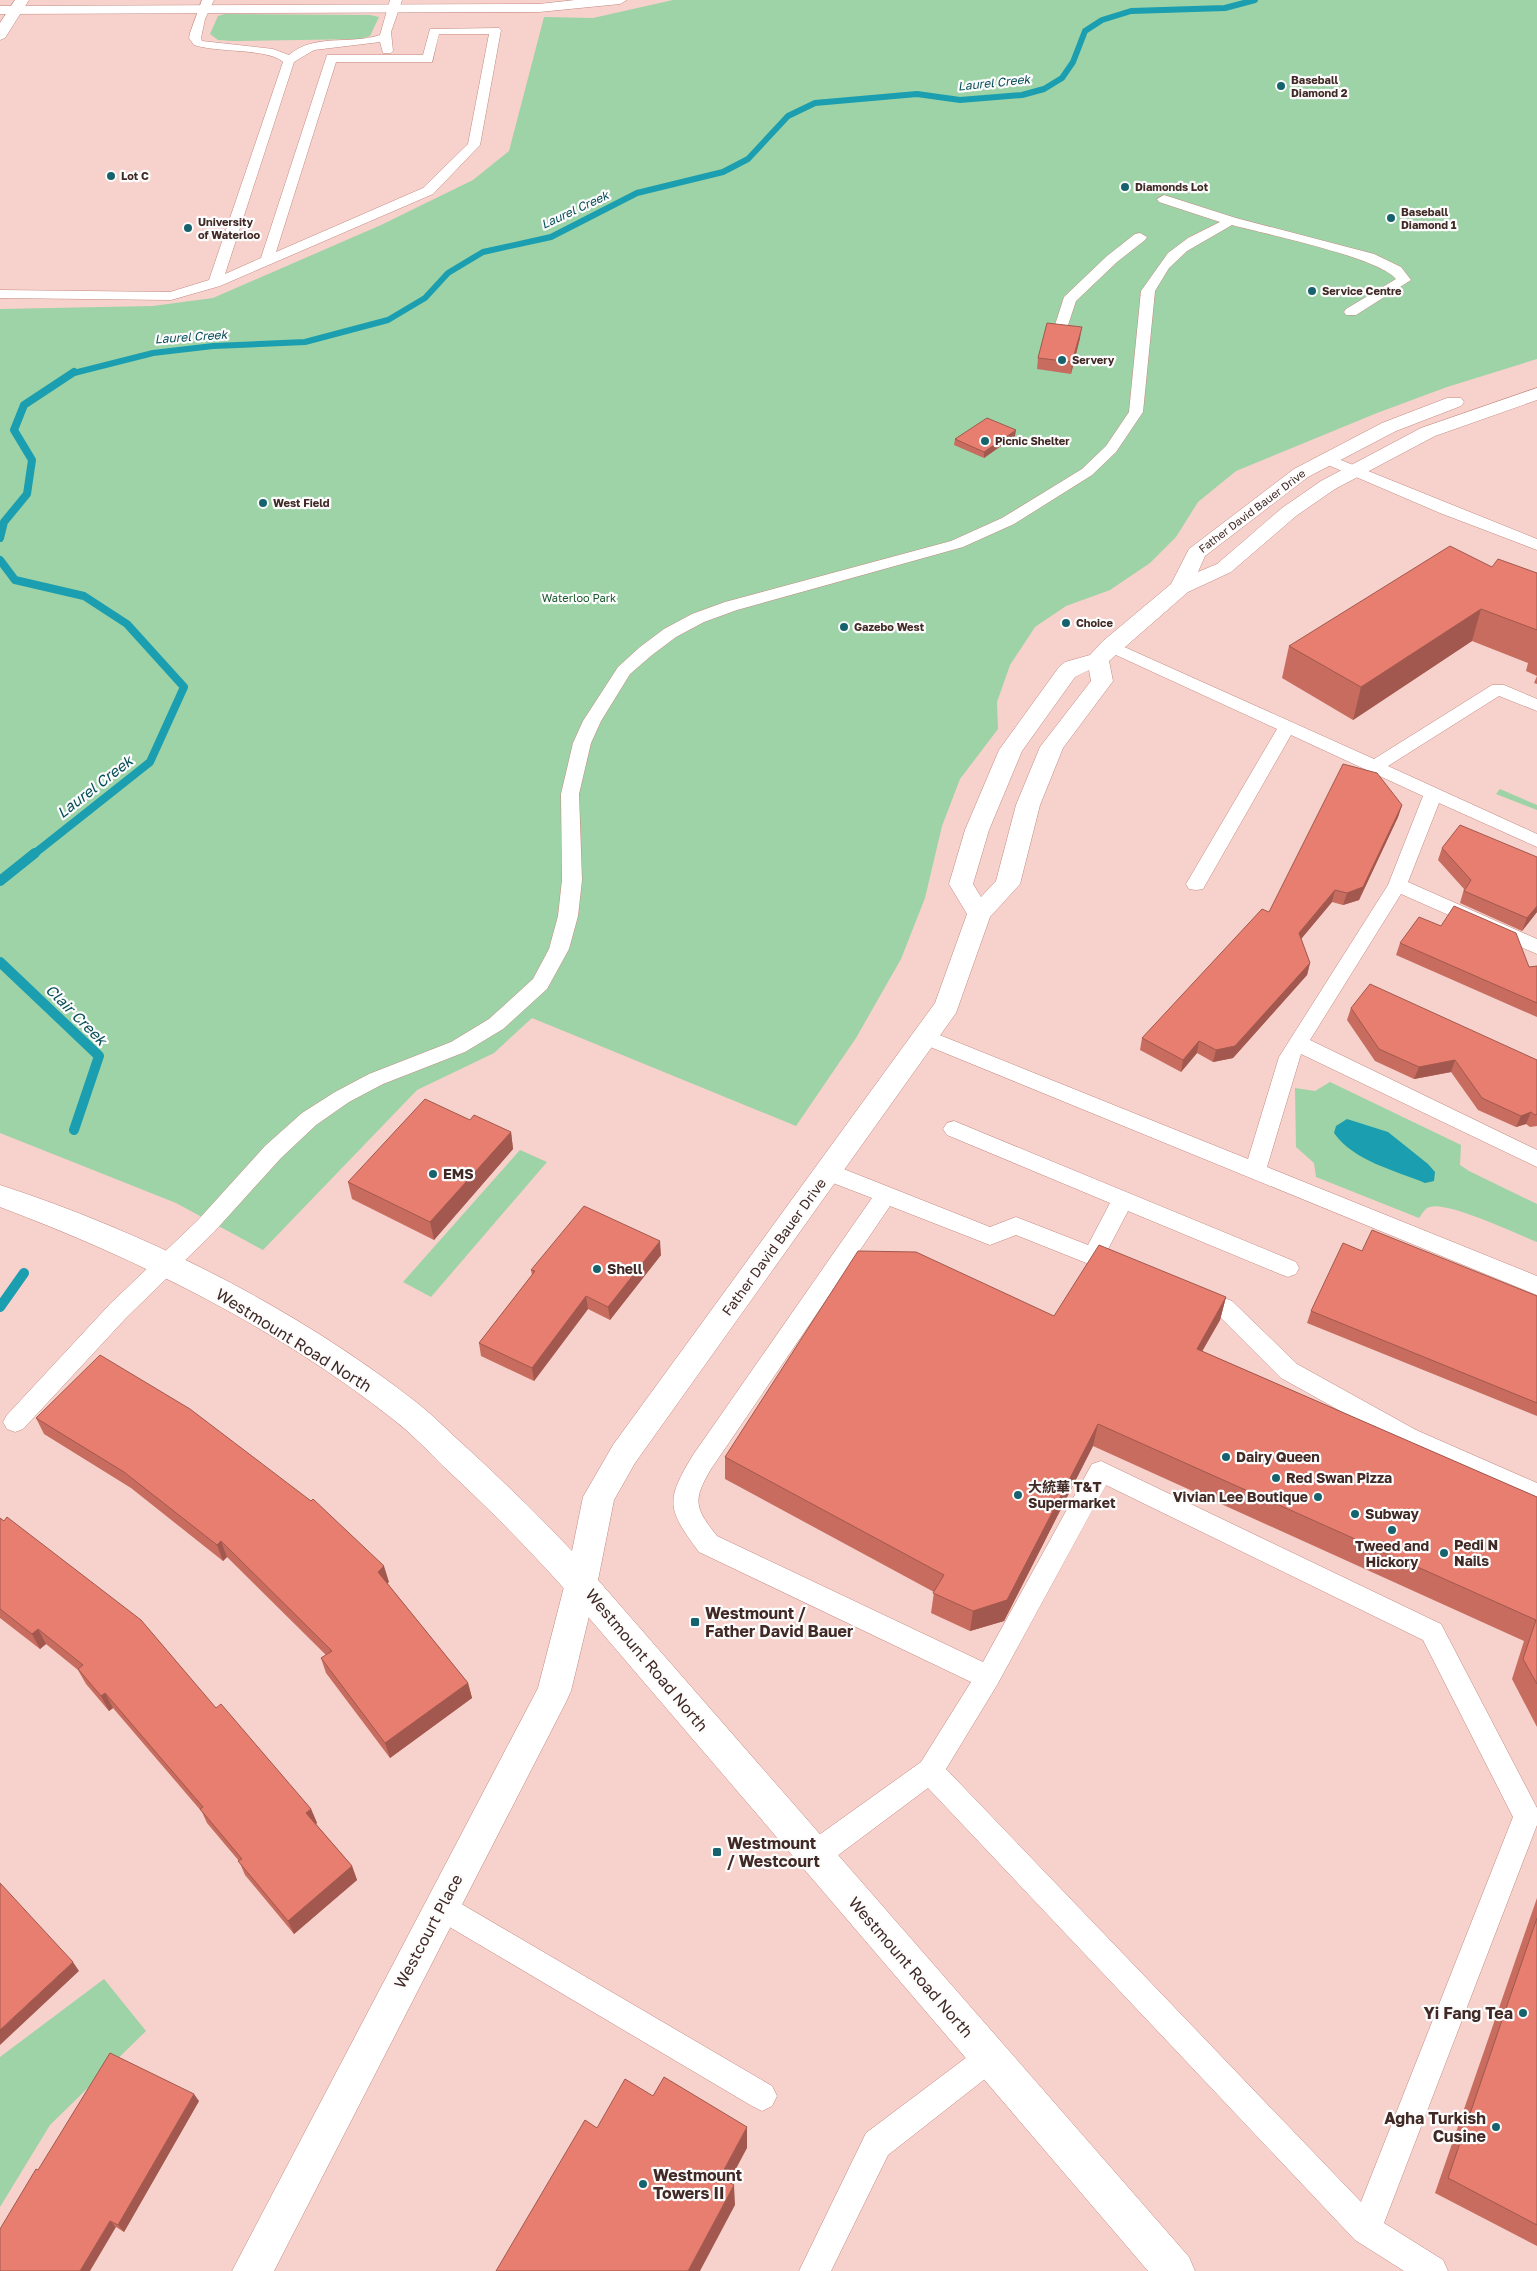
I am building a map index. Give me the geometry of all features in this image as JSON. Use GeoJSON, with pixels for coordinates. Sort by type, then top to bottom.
{"type":"FeatureCollection","features":[{"type":"Feature","properties":{"kind":"street"},"geometry":{"type":"LineString","coordinates":[[0,35],[12,7],[394,4],[565,7],[620,0]]}},
{"type":"Feature","properties":{"kind":"street","name":"Father David Bauer Drive"},"geometry":{"type":"LineString","coordinates":[[1180,587],[1196,553],[1269,496],[1326,459],[1389,427],[1425,412],[1537,376]]}},
{"type":"Feature","properties":{"kind":"street","name":"Father David Bauer Drive"},"geometry":{"type":"LineString","coordinates":[[979,914],[961,884],[977,830],[1011,750],[1067,672],[1105,653],[1180,587],[1224,568],[1290,512],[1353,472],[1428,432],[1537,394]]}},
{"type":"Feature","properties":{"kind":"street","name":"Father David Bauer Drive"},"geometry":{"type":"LineString","coordinates":[[581,1583],[599,1497],[624,1454],[946,1006],[979,914],[1008,884],[1028,805],[1052,747],[1102,681],[1105,653]]}},
{"type":"Feature","properties":{"kind":"street","name":"Westmount Road North"},"geometry":{"type":"LineString","coordinates":[[0,1196],[165,1264],[294,1336],[336,1362],[405,1411],[508,1504],[581,1583],[637,1651],[1175,2271]]}},
{"type":"Feature","properties":{"kind":"street","name":"Westcourt Place"},"geometry":{"type":"LineString","coordinates":[[252,2271],[554,1692],[581,1583]]}},
{"type":"Feature","properties":{"kind":"lane"},"geometry":{"type":"LineString","coordinates":[[206,4],[195,38],[198,43],[221,50],[273,51],[285,56],[289,61]]}},
{"type":"Feature","properties":{"kind":"lane"},"geometry":{"type":"LineString","coordinates":[[387,58],[385,37],[394,4]]}},
{"type":"Feature","properties":{"kind":"lane"},"geometry":{"type":"LineString","coordinates":[[0,294],[171,296],[215,283],[428,191],[474,145],[495,30],[434,31],[428,59],[331,58],[267,260]]}},
{"type":"Feature","properties":{"kind":"lane"},"geometry":{"type":"LineString","coordinates":[[215,283],[289,61],[304,48],[366,43],[385,37]]}},
{"type":"Feature","properties":{"kind":"lane"},"geometry":{"type":"LineString","coordinates":[[1164,200],[1230,221],[1369,258],[1396,270],[1404,280],[1351,312]]}},
{"type":"Feature","properties":{"kind":"lane"},"geometry":{"type":"LineString","coordinates":[[14,1422],[165,1264],[206,1226],[273,1152],[309,1119],[342,1097],[376,1079],[458,1047],[496,1024],[540,984],[558,949],[568,916],[572,880],[569,820],[575,767],[592,721],[624,672],[670,633],[698,618],[731,606],[957,544],[1008,522],[1087,472],[1112,449],[1136,412],[1148,291],[1152,283],[1173,254],[1230,221]]}},
{"type":"Feature","properties":{"kind":"lane"},"geometry":{"type":"LineString","coordinates":[[1062,326],[1069,300],[1112,259],[1140,237]]}},
{"type":"Feature","properties":{"kind":"lane"},"geometry":{"type":"LineString","coordinates":[[1326,459],[1353,472],[1537,545]]}},
{"type":"Feature","properties":{"kind":"lane"},"geometry":{"type":"LineString","coordinates":[[1105,653],[1287,727],[1537,841]]}},
{"type":"Feature","properties":{"kind":"lane"},"geometry":{"type":"LineString","coordinates":[[1374,767],[1498,689],[1537,706]]}},
{"type":"Feature","properties":{"kind":"lane"},"geometry":{"type":"LineString","coordinates":[[1196,884],[1287,727]]}},
{"type":"Feature","properties":{"kind":"lane"},"geometry":{"type":"LineString","coordinates":[[1255,1171],[1289,1056],[1397,885],[1432,794]]}},
{"type":"Feature","properties":{"kind":"lane"},"geometry":{"type":"LineString","coordinates":[[1397,885],[1537,947]]}},
{"type":"Feature","properties":{"kind":"lane"},"geometry":{"type":"LineString","coordinates":[[925,1037],[1537,1286]]}},
{"type":"Feature","properties":{"kind":"lane"},"geometry":{"type":"LineString","coordinates":[[1297,1043],[1537,1159]]}},
{"type":"Feature","properties":{"kind":"lane"},"geometry":{"type":"LineString","coordinates":[[954,1129],[1288,1268]]}},
{"type":"Feature","properties":{"kind":"lane"},"geometry":{"type":"LineString","coordinates":[[828,1172],[884,1196],[990,1236],[1016,1226],[1136,1273]]}},
{"type":"Feature","properties":{"kind":"lane"},"geometry":{"type":"LineString","coordinates":[[884,1196],[687,1487],[688,1516],[708,1544],[988,1677]]}},
{"type":"Feature","properties":{"kind":"lane"},"geometry":{"type":"LineString","coordinates":[[1093,1257],[1123,1199]]}},
{"type":"Feature","properties":{"kind":"lane"},"geometry":{"type":"LineString","coordinates":[[1180,1290],[1224,1306],[1289,1371],[1408,1437],[1537,1494]]}},
{"type":"Feature","properties":{"kind":"lane"},"geometry":{"type":"LineString","coordinates":[[815,1855],[930,1771],[988,1677],[1101,1471],[1432,1632],[1527,1816],[1366,2229]]}},
{"type":"Feature","properties":{"kind":"lane"},"geometry":{"type":"LineString","coordinates":[[930,1771],[1366,2229],[1432,2271]]}},
{"type":"Feature","properties":{"kind":"lane"},"geometry":{"type":"LineString","coordinates":[[441,1906],[762,2096]]}},
{"type":"Feature","properties":{"kind":"lane"},"geometry":{"type":"LineString","coordinates":[[815,2271],[877,2144],[990,2058]]}},
{"type":"Feature","properties":{"kind":"green space","name":"Waterloo Park"},"geometry":{"type":"Polygon","coordinates":[[[673,0],[1537,0],[1537,359],[1447,387],[1377,413],[1236,471],[1198,502],[1176,537],[1150,563],[1110,590],[1066,606],[1035,627],[1010,665],[997,702],[998,729],[960,779],[942,826],[925,898],[901,959],[856,1038],[796,1126],[532,1018],[494,1053],[417,1090],[263,1250],[176,1203],[0,1133],[0,309],[153,306],[213,298],[381,225],[473,180],[509,151],[544,17],[593,18],[673,0]]]}},
{"type":"Feature","properties":{"kind":"green space"},"geometry":{"type":"Polygon","coordinates":[[[225,14],[370,15],[379,17],[370,36],[359,39],[218,40],[210,34],[218,16],[225,14]]]}},
{"type":"Feature","properties":{"kind":"green space"},"geometry":{"type":"Polygon","coordinates":[[[1500,789],[1537,805],[1537,810],[1496,794],[1500,789]]]}},
{"type":"Feature","properties":{"kind":"green space"},"geometry":{"type":"Polygon","coordinates":[[[1330,1082],[1461,1145],[1460,1165],[1537,1204],[1537,1242],[1466,1213],[1439,1206],[1428,1208],[1419,1218],[1316,1177],[1314,1163],[1296,1147],[1295,1088],[1315,1091],[1330,1082]]]}},
{"type":"Feature","properties":{"kind":"green space"},"geometry":{"type":"Polygon","coordinates":[[[520,1150],[547,1162],[431,1297],[403,1282],[520,1150]]]}},
{"type":"Feature","properties":{"kind":"green space"},"geometry":{"type":"Polygon","coordinates":[[[104,1979],[146,2031],[50,2125],[0,2207],[0,2057],[104,1979]]]}},
{"type":"Feature","properties":{"kind":"water"},"geometry":{"type":"Polygon","coordinates":[[[1347,1119],[1388,1132],[1428,1164],[1435,1172],[1434,1181],[1425,1183],[1375,1164],[1352,1151],[1334,1133],[1336,1126],[1347,1119]]]}},
{"type":"Feature","properties":{"kind":"building"},"geometry":{"type":"Polygon","coordinates":[[[1047,323],[1082,327],[1072,362],[1038,358],[1047,323]]]}},
{"type":"Feature","properties":{"kind":"building","name":"Picnic Shelter"},"geometry":{"type":"Polygon","coordinates":[[[987,418],[1016,430],[984,452],[955,439],[987,418]]]}},
{"type":"Feature","properties":{"kind":"building"},"geometry":{"type":"Polygon","coordinates":[[[1450,546],[1492,567],[1498,559],[1537,573],[1537,630],[1481,609],[1361,687],[1289,646],[1450,546]]]}},
{"type":"Feature","properties":{"kind":"building"},"geometry":{"type":"Polygon","coordinates":[[[1343,764],[1377,773],[1402,805],[1363,887],[1347,893],[1335,890],[1299,933],[1310,963],[1235,1046],[1216,1050],[1199,1041],[1183,1060],[1142,1038],[1262,909],[1269,912],[1343,764]]]}},
{"type":"Feature","properties":{"kind":"building"},"geometry":{"type":"Polygon","coordinates":[[[1460,825],[1537,857],[1537,906],[1527,918],[1464,891],[1471,880],[1442,848],[1460,825]]]}},
{"type":"Feature","properties":{"kind":"building"},"geometry":{"type":"Polygon","coordinates":[[[1454,906],[1516,933],[1529,967],[1537,966],[1537,1003],[1400,943],[1419,917],[1441,926],[1454,906]]]}},
{"type":"Feature","properties":{"kind":"building"},"geometry":{"type":"Polygon","coordinates":[[[1370,984],[1537,1060],[1537,1114],[1535,1115],[1531,1112],[1521,1116],[1482,1098],[1455,1060],[1419,1067],[1379,1049],[1351,1008],[1370,984]]]}},
{"type":"Feature","properties":{"kind":"building","name":"EMS"},"geometry":{"type":"Polygon","coordinates":[[[425,1099],[470,1120],[474,1115],[511,1132],[430,1222],[348,1182],[425,1099]]]}},
{"type":"Feature","properties":{"kind":"building"},"geometry":{"type":"Polygon","coordinates":[[[584,1206],[660,1241],[608,1307],[586,1296],[532,1368],[479,1343],[535,1271],[531,1270],[584,1206]]]}},
{"type":"Feature","properties":{"kind":"building"},"geometry":{"type":"Polygon","coordinates":[[[1372,1230],[1537,1296],[1537,1403],[1311,1311],[1343,1243],[1362,1251],[1372,1230]]]}},
{"type":"Feature","properties":{"kind":"building"},"geometry":{"type":"Polygon","coordinates":[[[1099,1245],[1226,1297],[1197,1349],[1537,1497],[1537,1684],[1523,1659],[1536,1620],[1098,1424],[1007,1600],[973,1611],[933,1593],[944,1575],[725,1457],[858,1251],[916,1252],[1054,1316],[1099,1245]]]}},
{"type":"Feature","properties":{"kind":"building"},"geometry":{"type":"Polygon","coordinates":[[[100,1355],[190,1409],[311,1501],[313,1499],[384,1566],[378,1572],[468,1683],[385,1743],[321,1658],[332,1651],[221,1541],[217,1545],[124,1472],[36,1418],[100,1355]]]}},
{"type":"Feature","properties":{"kind":"building"},"geometry":{"type":"Polygon","coordinates":[[[7,1517],[141,1620],[216,1708],[221,1704],[311,1809],[306,1813],[352,1866],[288,1921],[238,1861],[242,1859],[200,1809],[203,1807],[105,1693],[101,1696],[78,1669],[83,1665],[38,1629],[32,1634],[0,1609],[0,1518],[4,1521],[7,1517]]]}},
{"type":"Feature","properties":{"kind":"building"},"geometry":{"type":"Polygon","coordinates":[[[0,1883],[73,1962],[0,2030],[0,1883]]]}},
{"type":"Feature","properties":{"kind":"building"},"geometry":{"type":"Polygon","coordinates":[[[1537,1918],[1537,2225],[1448,2178],[1537,1918]]]}},
{"type":"Feature","properties":{"kind":"building"},"geometry":{"type":"Polygon","coordinates":[[[110,2053],[194,2094],[118,2225],[110,2221],[80,2271],[0,2271],[0,2229],[110,2053]]]}},
{"type":"Feature","properties":{"kind":"building","name":"Westmount Towers II"},"geometry":{"type":"Polygon","coordinates":[[[664,2077],[747,2127],[720,2177],[734,2185],[688,2271],[496,2271],[585,2120],[597,2128],[625,2079],[653,2096],[664,2077]]]}},
{"type":"Feature","properties":{"kind":"waterway","name":"Laurel Creek"},"geometry":{"type":"LineString","coordinates":[[72,374],[153,353],[213,346],[305,342],[388,320],[425,298],[448,273],[483,252],[551,237],[637,193],[723,172],[748,159],[788,116],[815,103],[917,94],[960,100],[1022,95],[1044,89],[1062,78],[1073,62],[1085,31],[1102,20],[1131,11],[1225,8],[1255,0]]}},
{"type":"Feature","properties":{"kind":"waterway","name":"Laurel Creek"},"geometry":{"type":"LineString","coordinates":[[0,538],[4,522],[27,494],[32,460],[14,430],[24,405],[72,374]]}},
{"type":"Feature","properties":{"kind":"waterway","name":"Laurel Creek"},"geometry":{"type":"LineString","coordinates":[[0,560],[15,580],[84,596],[127,624],[184,687],[150,762],[34,854]]}},
{"type":"Feature","properties":{"kind":"waterway","name":"Laurel Creek"},"geometry":{"type":"LineString","coordinates":[[0,881],[35,853]]}},
{"type":"Feature","properties":{"kind":"waterway","name":"Clair Creek"},"geometry":{"type":"LineString","coordinates":[[0,962],[99,1056],[74,1130]]}},
{"type":"Feature","properties":{"kind":"waterway","name":"Clair Creek"},"geometry":{"type":"LineString","coordinates":[[0,1307],[24,1273]]}},
{"type":"Feature","properties":{"kind":"place","name":"Baseball Diamond 2"},"geometry":{"type":"Point","coordinates":[1281,86]}},
{"type":"Feature","properties":{"kind":"place","name":"Lot C"},"geometry":{"type":"Point","coordinates":[111,176]}},
{"type":"Feature","properties":{"kind":"place","name":"Diamonds Lot"},"geometry":{"type":"Point","coordinates":[1125,187]}},
{"type":"Feature","properties":{"kind":"place","name":"Baseball Diamond 1"},"geometry":{"type":"Point","coordinates":[1391,218]}},
{"type":"Feature","properties":{"kind":"place","name":"University of Waterloo"},"geometry":{"type":"Point","coordinates":[188,228]}},
{"type":"Feature","properties":{"kind":"place","name":"Service Centre"},"geometry":{"type":"Point","coordinates":[1312,291]}},
{"type":"Feature","properties":{"kind":"place","name":"Servery"},"geometry":{"type":"Point","coordinates":[1062,360]}},
{"type":"Feature","properties":{"kind":"place","name":"Picnic Shelter"},"geometry":{"type":"Point","coordinates":[985,441]}},
{"type":"Feature","properties":{"kind":"place","name":"West Field"},"geometry":{"type":"Point","coordinates":[263,503]}},
{"type":"Feature","properties":{"kind":"place","name":"Choice"},"geometry":{"type":"Point","coordinates":[1066,623]}},
{"type":"Feature","properties":{"kind":"place","name":"Gazebo West"},"geometry":{"type":"Point","coordinates":[844,627]}},
{"type":"Feature","properties":{"kind":"place","name":"EMS"},"geometry":{"type":"Point","coordinates":[433,1174]}},
{"type":"Feature","properties":{"kind":"place","name":"Shell"},"geometry":{"type":"Point","coordinates":[597,1269]}},
{"type":"Feature","properties":{"kind":"place","name":"Dairy Queen"},"geometry":{"type":"Point","coordinates":[1226,1457]}},
{"type":"Feature","properties":{"kind":"place","name":"Red Swan Pizza"},"geometry":{"type":"Point","coordinates":[1276,1478]}},
{"type":"Feature","properties":{"kind":"place","name":"大統華 T&T Supermarket"},"geometry":{"type":"Point","coordinates":[1018,1495]}},
{"type":"Feature","properties":{"kind":"place","name":"Vivian Lee Boutique"},"geometry":{"type":"Point","coordinates":[1318,1497]}},
{"type":"Feature","properties":{"kind":"place","name":"Subway"},"geometry":{"type":"Point","coordinates":[1355,1514]}},
{"type":"Feature","properties":{"kind":"place","name":"Tweed and Hickory"},"geometry":{"type":"Point","coordinates":[1392,1530]}},
{"type":"Feature","properties":{"kind":"place","name":"Pedi N Nails"},"geometry":{"type":"Point","coordinates":[1444,1553]}},
{"type":"Feature","properties":{"kind":"place","name":"Westmount / Father David Bauer"},"geometry":{"type":"Point","coordinates":[695,1622]}},
{"type":"Feature","properties":{"kind":"place","name":"Westmount / Westcourt"},"geometry":{"type":"Point","coordinates":[717,1852]}},
{"type":"Feature","properties":{"kind":"place","name":"Yi Fang Tea"},"geometry":{"type":"Point","coordinates":[1523,2013]}},
{"type":"Feature","properties":{"kind":"place","name":"Agha Turkish Cusine"},"geometry":{"type":"Point","coordinates":[1496,2127]}},
{"type":"Feature","properties":{"kind":"place","name":"Westmount Towers II"},"geometry":{"type":"Point","coordinates":[643,2184]}}]}
